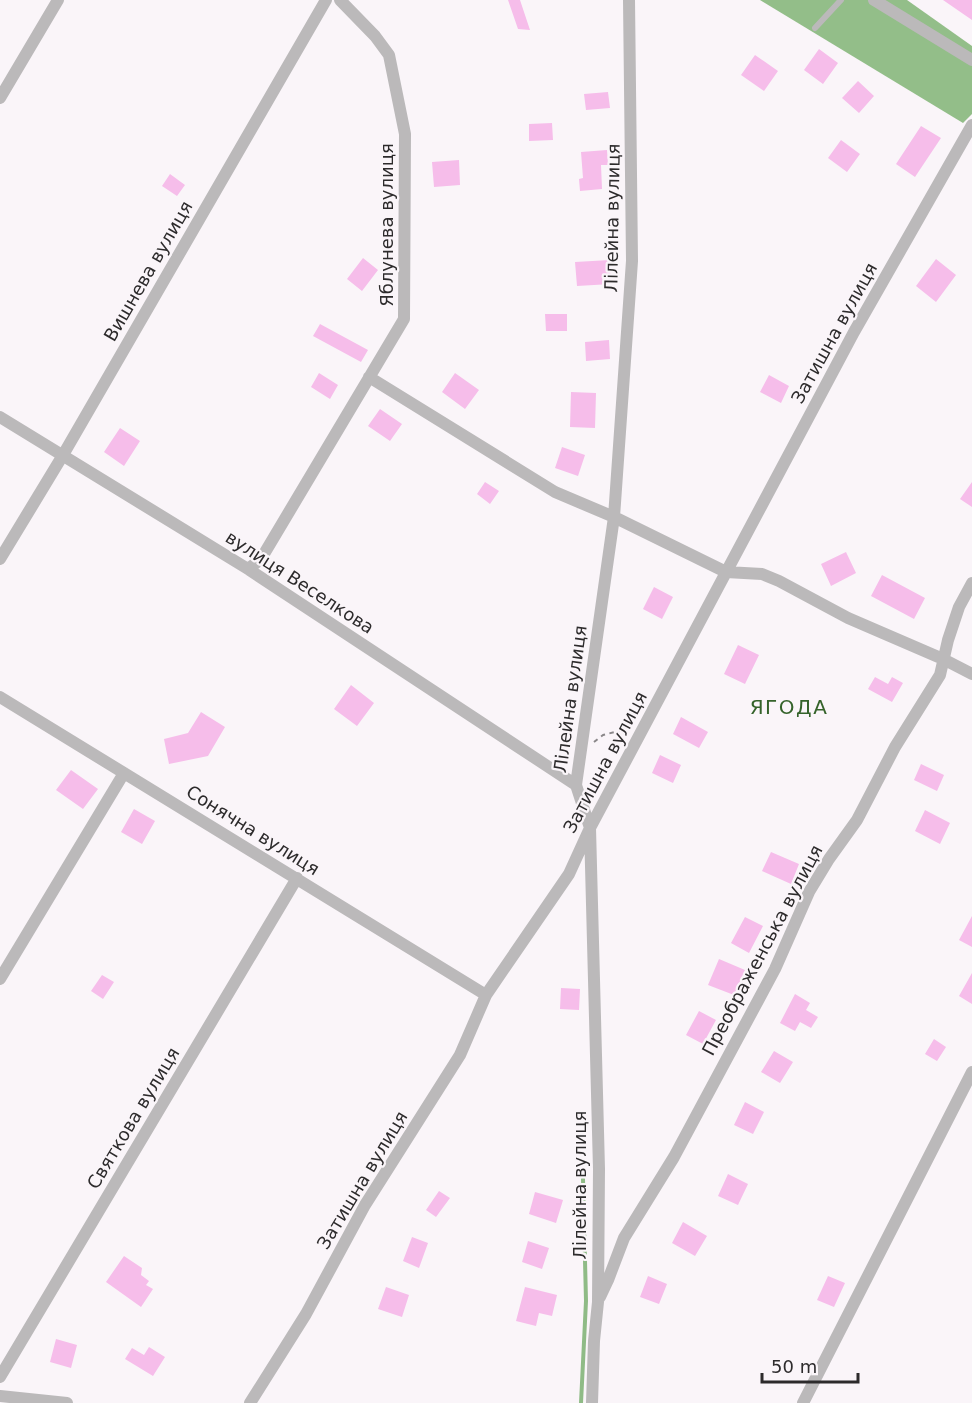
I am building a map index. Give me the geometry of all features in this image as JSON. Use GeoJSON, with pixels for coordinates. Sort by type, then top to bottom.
{"type":"FeatureCollection","features":[{"type":"Feature","properties":{"kind":"street"},"geometry":{"type":"LineString","coordinates":[[0,98],[58,0]]}},
{"type":"Feature","properties":{"kind":"street","name":"Вишнева вулиця"},"geometry":{"type":"LineString","coordinates":[[0,559],[63,455],[326,0]]}},
{"type":"Feature","properties":{"kind":"street","name":"Яблунева вулиця"},"geometry":{"type":"LineString","coordinates":[[248,569],[261,559],[404,319],[405,134],[389,55],[375,36],[340,0]]}},
{"type":"Feature","properties":{"kind":"street","name":"Лілейна вулиця"},"geometry":{"type":"LineString","coordinates":[[592,1403],[597,1302],[599,1169],[590,828],[576,785],[614,517],[632,261],[629,0]]}},
{"type":"Feature","properties":{"kind":"street"},"geometry":{"type":"LineString","coordinates":[[874,0],[972,60]]}},
{"type":"Feature","properties":{"kind":"street","name":"Затишна вулиця"},"geometry":{"type":"LineString","coordinates":[[250,1403],[306,1314],[365,1205],[460,1055],[486,995],[569,874],[590,828],[854,332],[972,125]]}},
{"type":"Feature","properties":{"kind":"street"},"geometry":{"type":"LineString","coordinates":[[369,377],[555,492],[614,517],[726,572],[762,574],[848,618],[972,674]]}},
{"type":"Feature","properties":{"kind":"street","name":"вулиця Веселкова"},"geometry":{"type":"LineString","coordinates":[[0,417],[248,569],[576,785]]}},
{"type":"Feature","properties":{"kind":"street","name":"Преображенська вулиця"},"geometry":{"type":"LineString","coordinates":[[597,1302],[624,1238],[674,1157],[776,969],[809,892],[857,820],[895,747],[940,675],[959,607],[972,583]]}},
{"type":"Feature","properties":{"kind":"street","name":"Сонячна вулиця"},"geometry":{"type":"LineString","coordinates":[[0,697],[486,995]]}},
{"type":"Feature","properties":{"kind":"street"},"geometry":{"type":"LineString","coordinates":[[0,979],[124,773]]}},
{"type":"Feature","properties":{"kind":"street","name":"Святкова вулиця"},"geometry":{"type":"LineString","coordinates":[[0,1377],[297,878]]}},
{"type":"Feature","properties":{"kind":"street"},"geometry":{"type":"LineString","coordinates":[[803,1403],[972,1072]]}},
{"type":"Feature","properties":{"kind":"street"},"geometry":{"type":"LineString","coordinates":[[0,1396],[66,1403]]}},
{"type":"Feature","properties":{"kind":"lane"},"geometry":{"type":"LineString","coordinates":[[815,28],[841,0]]}},
{"type":"Feature","properties":{"kind":"green space"},"geometry":{"type":"Polygon","coordinates":[[[760,0],[907,0],[972,46],[972,114],[963,123],[760,0]]]}},
{"type":"Feature","properties":{"kind":"building"},"geometry":{"type":"Polygon","coordinates":[[[508,0],[520,0],[530,30],[518,29],[508,0]]]}},
{"type":"Feature","properties":{"kind":"building"},"geometry":{"type":"Polygon","coordinates":[[[943,0],[972,0],[972,20],[943,0]]]}},
{"type":"Feature","properties":{"kind":"building"},"geometry":{"type":"Polygon","coordinates":[[[819,49],[838,63],[823,84],[804,70],[819,49]]]}},
{"type":"Feature","properties":{"kind":"building"},"geometry":{"type":"Polygon","coordinates":[[[755,55],[778,71],[764,91],[741,75],[755,55]]]}},
{"type":"Feature","properties":{"kind":"building"},"geometry":{"type":"Polygon","coordinates":[[[858,81],[874,96],[859,113],[842,98],[858,81]]]}},
{"type":"Feature","properties":{"kind":"building"},"geometry":{"type":"Polygon","coordinates":[[[608,92],[610,108],[586,110],[584,94],[608,92]]]}},
{"type":"Feature","properties":{"kind":"building"},"geometry":{"type":"Polygon","coordinates":[[[552,123],[553,140],[529,141],[529,124],[552,123]]]}},
{"type":"Feature","properties":{"kind":"building"},"geometry":{"type":"Polygon","coordinates":[[[921,126],[941,138],[915,177],[896,164],[921,126]]]}},
{"type":"Feature","properties":{"kind":"building"},"geometry":{"type":"Polygon","coordinates":[[[841,140],[860,154],[847,172],[828,158],[841,140]]]}},
{"type":"Feature","properties":{"kind":"building"},"geometry":{"type":"Polygon","coordinates":[[[607,150],[608,165],[601,165],[602,189],[580,191],[579,179],[583,178],[581,152],[607,150]]]}},
{"type":"Feature","properties":{"kind":"building"},"geometry":{"type":"Polygon","coordinates":[[[459,160],[460,185],[434,187],[432,162],[459,160]]]}},
{"type":"Feature","properties":{"kind":"building"},"geometry":{"type":"Polygon","coordinates":[[[170,174],[185,185],[177,196],[162,186],[170,174]]]}},
{"type":"Feature","properties":{"kind":"building"},"geometry":{"type":"Polygon","coordinates":[[[363,258],[378,270],[362,291],[347,279],[363,258]]]}},
{"type":"Feature","properties":{"kind":"building"},"geometry":{"type":"Polygon","coordinates":[[[936,259],[956,275],[936,302],[916,286],[936,259]]]}},
{"type":"Feature","properties":{"kind":"building"},"geometry":{"type":"Polygon","coordinates":[[[610,260],[611,284],[577,286],[575,262],[610,260]]]}},
{"type":"Feature","properties":{"kind":"building"},"geometry":{"type":"Polygon","coordinates":[[[545,314],[567,314],[567,331],[546,331],[545,314]]]}},
{"type":"Feature","properties":{"kind":"building"},"geometry":{"type":"Polygon","coordinates":[[[320,324],[368,350],[361,362],[313,336],[320,324]]]}},
{"type":"Feature","properties":{"kind":"building"},"geometry":{"type":"Polygon","coordinates":[[[609,340],[610,359],[586,361],[585,342],[609,340]]]}},
{"type":"Feature","properties":{"kind":"building"},"geometry":{"type":"Polygon","coordinates":[[[319,373],[338,385],[330,399],[311,387],[319,373]]]}},
{"type":"Feature","properties":{"kind":"building"},"geometry":{"type":"Polygon","coordinates":[[[455,373],[479,390],[465,409],[442,392],[455,373]]]}},
{"type":"Feature","properties":{"kind":"building"},"geometry":{"type":"Polygon","coordinates":[[[769,375],[789,386],[781,403],[760,392],[769,375]]]}},
{"type":"Feature","properties":{"kind":"building"},"geometry":{"type":"Polygon","coordinates":[[[571,392],[596,393],[595,428],[570,427],[571,392]]]}},
{"type":"Feature","properties":{"kind":"building"},"geometry":{"type":"Polygon","coordinates":[[[380,409],[402,424],[390,441],[368,426],[380,409]]]}},
{"type":"Feature","properties":{"kind":"building"},"geometry":{"type":"Polygon","coordinates":[[[120,428],[140,441],[124,466],[104,452],[120,428]]]}},
{"type":"Feature","properties":{"kind":"building"},"geometry":{"type":"Polygon","coordinates":[[[562,447],[585,455],[578,476],[555,468],[562,447]]]}},
{"type":"Feature","properties":{"kind":"building"},"geometry":{"type":"Polygon","coordinates":[[[485,482],[499,491],[490,504],[477,494],[485,482]]]}},
{"type":"Feature","properties":{"kind":"building"},"geometry":{"type":"Polygon","coordinates":[[[972,482],[972,507],[960,499],[972,482]]]}},
{"type":"Feature","properties":{"kind":"building"},"geometry":{"type":"Polygon","coordinates":[[[846,552],[856,573],[831,586],[821,564],[846,552]]]}},
{"type":"Feature","properties":{"kind":"building"},"geometry":{"type":"Polygon","coordinates":[[[882,575],[925,598],[914,619],[871,596],[882,575]]]}},
{"type":"Feature","properties":{"kind":"building"},"geometry":{"type":"Polygon","coordinates":[[[654,587],[673,597],[662,619],[643,609],[654,587]]]}},
{"type":"Feature","properties":{"kind":"building"},"geometry":{"type":"Polygon","coordinates":[[[738,645],[759,655],[745,684],[724,674],[738,645]]]}},
{"type":"Feature","properties":{"kind":"building"},"geometry":{"type":"Polygon","coordinates":[[[875,677],[888,684],[892,677],[903,683],[892,702],[868,689],[875,677]]]}},
{"type":"Feature","properties":{"kind":"building"},"geometry":{"type":"Polygon","coordinates":[[[351,685],[374,703],[357,726],[334,709],[351,685]]]}},
{"type":"Feature","properties":{"kind":"building"},"geometry":{"type":"Polygon","coordinates":[[[201,712],[225,727],[208,756],[169,764],[164,739],[188,733],[201,712]]]}},
{"type":"Feature","properties":{"kind":"building"},"geometry":{"type":"Polygon","coordinates":[[[681,717],[708,732],[699,748],[673,734],[681,717]]]}},
{"type":"Feature","properties":{"kind":"building"},"geometry":{"type":"Polygon","coordinates":[[[660,755],[681,765],[673,783],[652,773],[660,755]]]}},
{"type":"Feature","properties":{"kind":"building"},"geometry":{"type":"Polygon","coordinates":[[[921,764],[944,775],[937,791],[914,780],[921,764]]]}},
{"type":"Feature","properties":{"kind":"building"},"geometry":{"type":"Polygon","coordinates":[[[71,770],[98,789],[83,809],[56,790],[71,770]]]}},
{"type":"Feature","properties":{"kind":"building"},"geometry":{"type":"Polygon","coordinates":[[[134,809],[155,821],[142,844],[121,832],[134,809]]]}},
{"type":"Feature","properties":{"kind":"building"},"geometry":{"type":"Polygon","coordinates":[[[925,810],[950,823],[940,844],[915,831],[925,810]]]}},
{"type":"Feature","properties":{"kind":"building"},"geometry":{"type":"Polygon","coordinates":[[[771,852],[799,864],[791,884],[762,871],[771,852]]]}},
{"type":"Feature","properties":{"kind":"building"},"geometry":{"type":"Polygon","coordinates":[[[972,916],[972,947],[959,940],[972,916]]]}},
{"type":"Feature","properties":{"kind":"building"},"geometry":{"type":"Polygon","coordinates":[[[745,917],[763,926],[749,953],[731,943],[745,917]]]}},
{"type":"Feature","properties":{"kind":"building"},"geometry":{"type":"Polygon","coordinates":[[[719,959],[745,970],[734,995],[708,985],[719,959]]]}},
{"type":"Feature","properties":{"kind":"building"},"geometry":{"type":"Polygon","coordinates":[[[972,973],[972,1004],[959,996],[972,973]]]}},
{"type":"Feature","properties":{"kind":"building"},"geometry":{"type":"Polygon","coordinates":[[[102,975],[114,982],[103,999],[91,991],[102,975]]]}},
{"type":"Feature","properties":{"kind":"building"},"geometry":{"type":"Polygon","coordinates":[[[561,988],[580,989],[579,1010],[560,1009],[561,988]]]}},
{"type":"Feature","properties":{"kind":"building"},"geometry":{"type":"Polygon","coordinates":[[[795,994],[810,1003],[806,1010],[818,1017],[811,1028],[800,1022],[795,1031],[780,1023],[795,994]]]}},
{"type":"Feature","properties":{"kind":"building"},"geometry":{"type":"Polygon","coordinates":[[[699,1011],[716,1020],[703,1044],[686,1035],[699,1011]]]}},
{"type":"Feature","properties":{"kind":"building"},"geometry":{"type":"Polygon","coordinates":[[[934,1039],[946,1047],[937,1061],[925,1054],[934,1039]]]}},
{"type":"Feature","properties":{"kind":"building"},"geometry":{"type":"Polygon","coordinates":[[[774,1051],[793,1062],[780,1083],[761,1072],[774,1051]]]}},
{"type":"Feature","properties":{"kind":"building"},"geometry":{"type":"Polygon","coordinates":[[[745,1102],[764,1112],[753,1134],[734,1125],[745,1102]]]}},
{"type":"Feature","properties":{"kind":"building"},"geometry":{"type":"Polygon","coordinates":[[[728,1174],[748,1184],[738,1205],[718,1196],[728,1174]]]}},
{"type":"Feature","properties":{"kind":"building"},"geometry":{"type":"Polygon","coordinates":[[[439,1191],[450,1198],[436,1217],[426,1210],[439,1191]]]}},
{"type":"Feature","properties":{"kind":"building"},"geometry":{"type":"Polygon","coordinates":[[[535,1192],[563,1200],[556,1223],[529,1214],[535,1192]]]}},
{"type":"Feature","properties":{"kind":"building"},"geometry":{"type":"Polygon","coordinates":[[[683,1222],[707,1236],[695,1256],[672,1243],[683,1222]]]}},
{"type":"Feature","properties":{"kind":"building"},"geometry":{"type":"Polygon","coordinates":[[[412,1237],[428,1243],[419,1268],[403,1261],[412,1237]]]}},
{"type":"Feature","properties":{"kind":"building"},"geometry":{"type":"Polygon","coordinates":[[[528,1241],[549,1248],[542,1269],[522,1262],[528,1241]]]}},
{"type":"Feature","properties":{"kind":"building"},"geometry":{"type":"Polygon","coordinates":[[[124,1256],[142,1268],[141,1275],[149,1281],[146,1285],[153,1289],[141,1307],[106,1282],[124,1256]]]}},
{"type":"Feature","properties":{"kind":"building"},"geometry":{"type":"Polygon","coordinates":[[[648,1276],[667,1284],[659,1304],[640,1297],[648,1276]]]}},
{"type":"Feature","properties":{"kind":"building"},"geometry":{"type":"Polygon","coordinates":[[[828,1276],[845,1283],[834,1307],[817,1300],[828,1276]]]}},
{"type":"Feature","properties":{"kind":"building"},"geometry":{"type":"Polygon","coordinates":[[[386,1287],[409,1295],[402,1317],[378,1309],[386,1287]]]}},
{"type":"Feature","properties":{"kind":"building"},"geometry":{"type":"Polygon","coordinates":[[[525,1287],[557,1295],[552,1316],[539,1313],[536,1326],[516,1321],[525,1287]]]}},
{"type":"Feature","properties":{"kind":"building"},"geometry":{"type":"Polygon","coordinates":[[[56,1339],[77,1345],[71,1368],[50,1362],[56,1339]]]}},
{"type":"Feature","properties":{"kind":"building"},"geometry":{"type":"Polygon","coordinates":[[[149,1347],[165,1357],[153,1376],[125,1359],[132,1348],[144,1355],[149,1347]]]}},
{"type":"Feature","properties":{"kind":"waterway"},"geometry":{"type":"LineString","coordinates":[[581,1403],[586,1301],[583,1179]]}},
{"type":"Feature","properties":{"kind":"district","name":"ЯГОДА"},"geometry":{"type":"Point","coordinates":[789,707]}}]}
